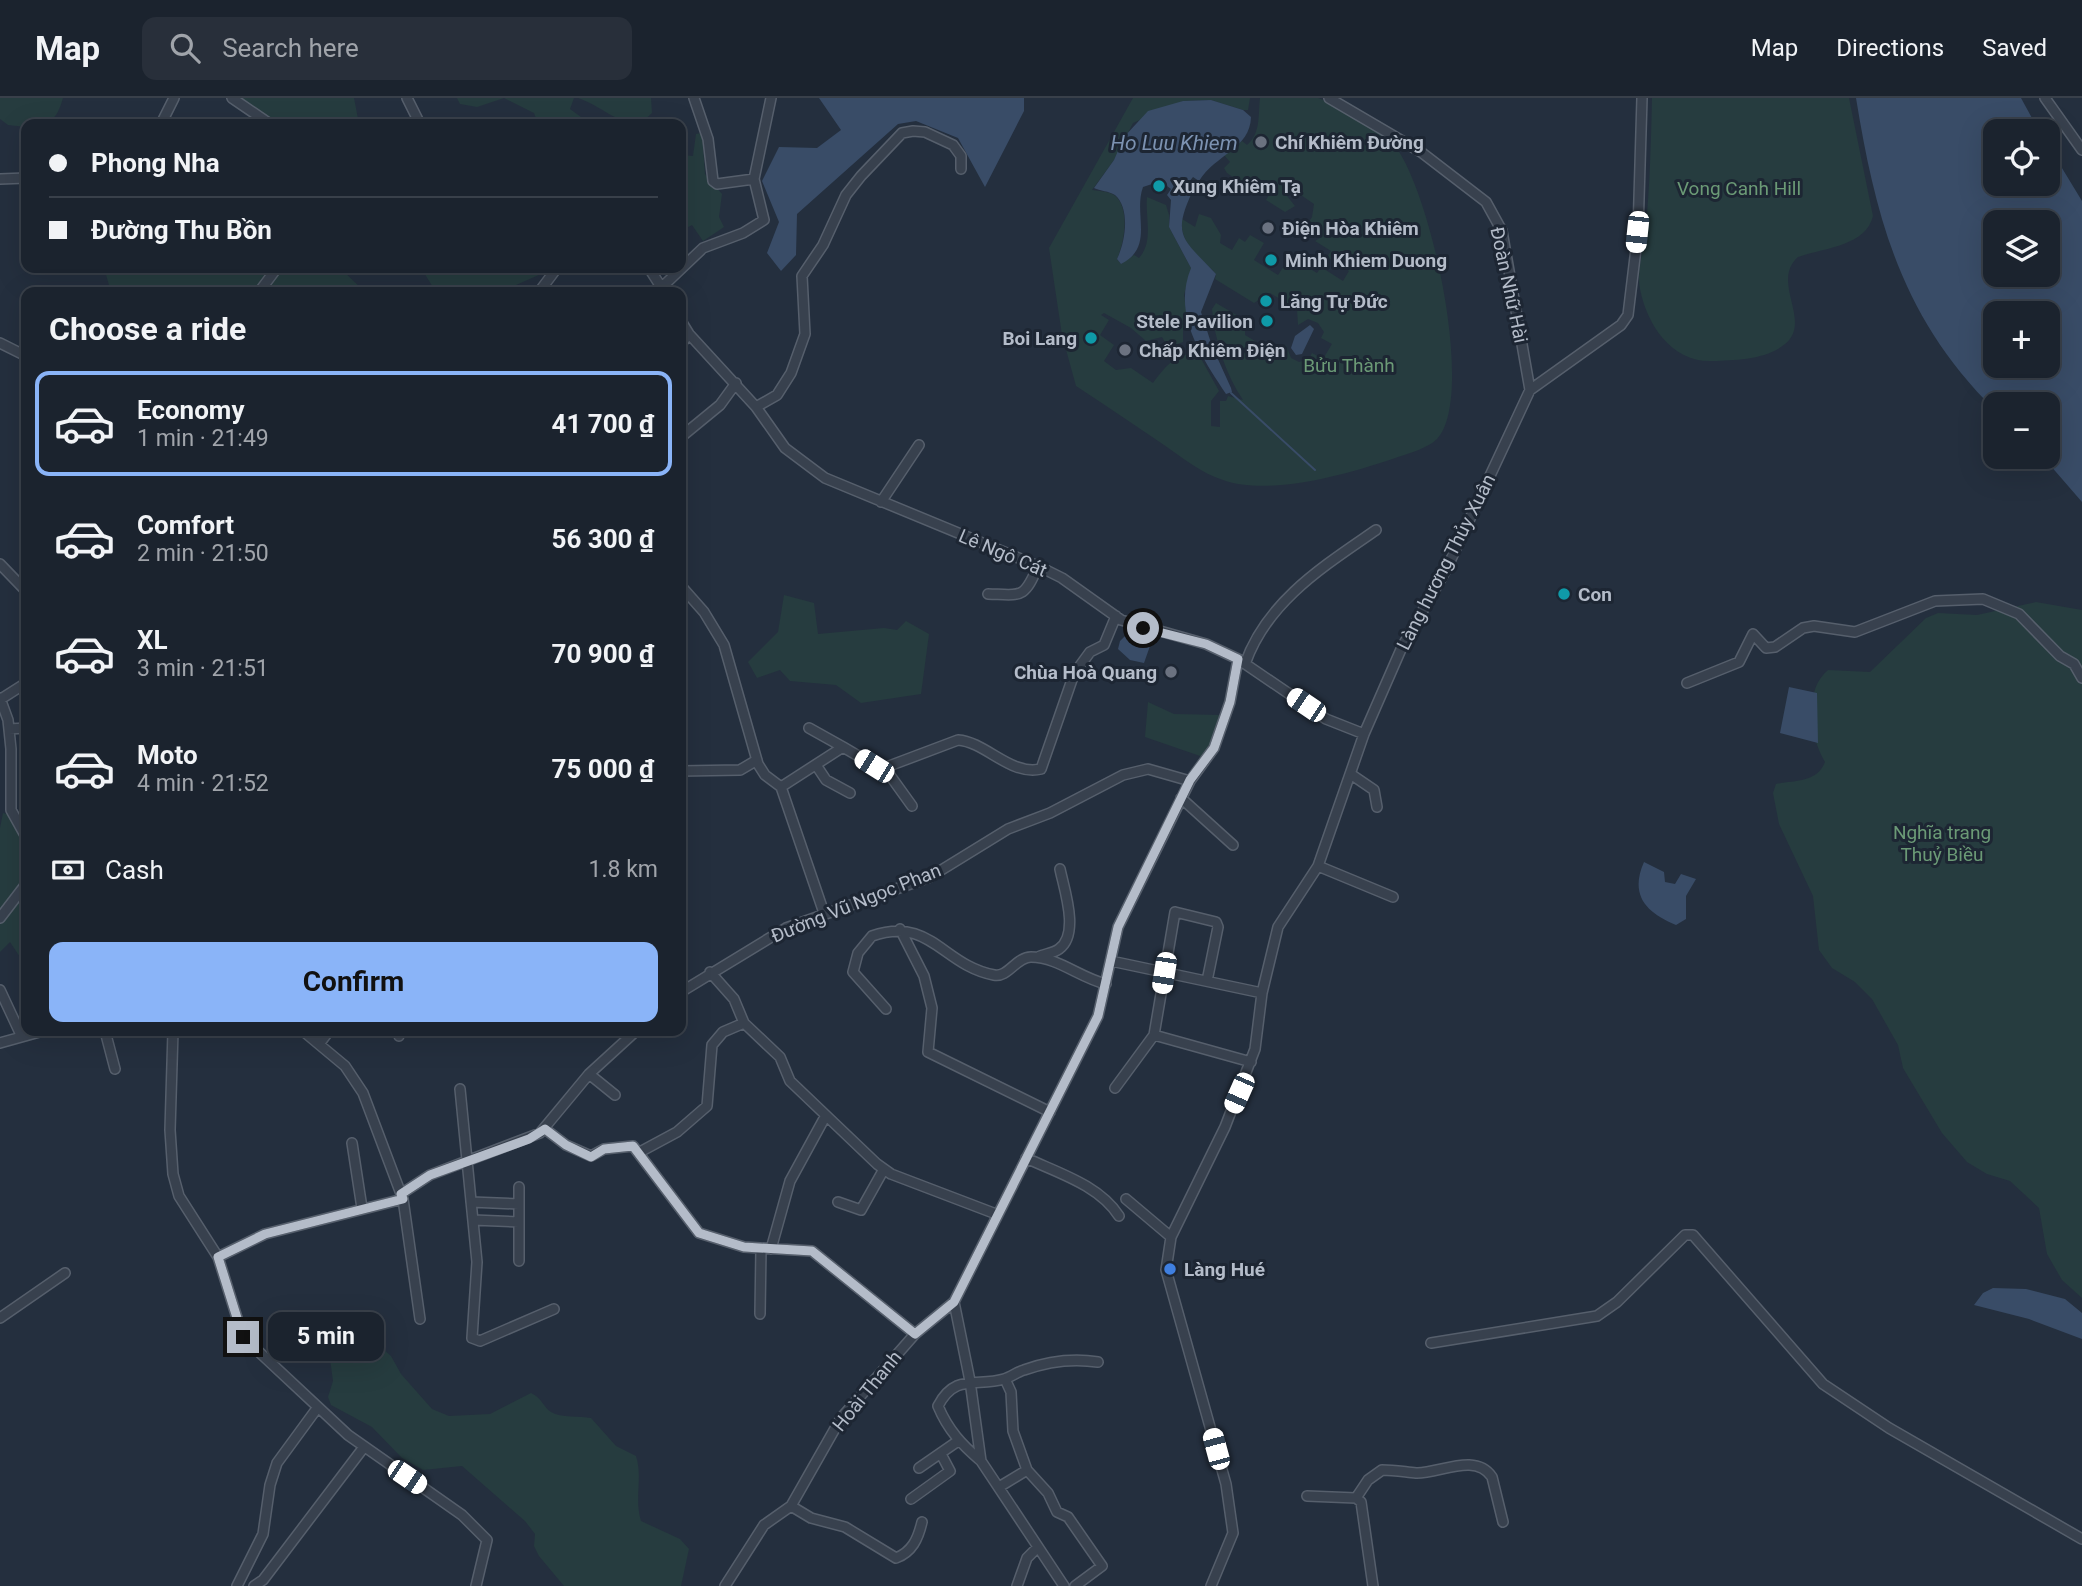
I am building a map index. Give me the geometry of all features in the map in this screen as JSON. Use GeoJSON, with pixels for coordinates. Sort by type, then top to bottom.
{"type":"FeatureCollection","features":[{"type":"Feature","properties":{"kind":"street"},"geometry":{"type":"LineString","coordinates":[[232,98],[263,119]]}},
{"type":"Feature","properties":{"kind":"street"},"geometry":{"type":"LineString","coordinates":[[407,98],[415,119]]}},
{"type":"Feature","properties":{"kind":"street"},"geometry":{"type":"LineString","coordinates":[[694,98],[708,139],[713,181],[717,184],[754,179]]}},
{"type":"Feature","properties":{"kind":"street"},"geometry":{"type":"LineString","coordinates":[[686,266],[703,248],[743,233],[763,221],[765,217],[754,179],[771,98]]}},
{"type":"Feature","properties":{"kind":"street","name":"Đoàn Nhữ Hài"},"geometry":{"type":"LineString","coordinates":[[1329,98],[1421,152],[1486,202],[1502,231],[1530,390]]}},
{"type":"Feature","properties":{"kind":"street"},"geometry":{"type":"LineString","coordinates":[[1530,390],[1621,325],[1628,315],[1637,232],[1642,98]]}},
{"type":"Feature","properties":{"kind":"street"},"geometry":{"type":"LineString","coordinates":[[2045,98],[2082,150]]}},
{"type":"Feature","properties":{"kind":"street"},"geometry":{"type":"LineString","coordinates":[[164,119],[177,99]]}},
{"type":"Feature","properties":{"kind":"street"},"geometry":{"type":"LineString","coordinates":[[756,407],[776,395],[791,373],[805,334],[801,281],[804,270],[824,245],[846,195],[861,176],[902,134],[913,131],[925,132],[953,145],[961,156],[961,169]]}},
{"type":"Feature","properties":{"kind":"street"},"geometry":{"type":"LineString","coordinates":[[0,179],[21,178]]}},
{"type":"Feature","properties":{"kind":"street"},"geometry":{"type":"LineString","coordinates":[[666,287],[679,273]]}},
{"type":"Feature","properties":{"kind":"street","name":"Lê Ngô Cát"},"geometry":{"type":"LineString","coordinates":[[686,329],[756,407],[785,448],[825,478],[1038,566],[1062,578],[1116,616],[1143,628],[1206,644],[1241,662],[1326,719],[1364,734]]}},
{"type":"Feature","properties":{"kind":"street"},"geometry":{"type":"LineString","coordinates":[[686,338],[689,334]]}},
{"type":"Feature","properties":{"kind":"street"},"geometry":{"type":"LineString","coordinates":[[0,344],[21,354]]}},
{"type":"Feature","properties":{"kind":"street"},"geometry":{"type":"LineString","coordinates":[[686,433],[720,405],[736,383]]}},
{"type":"Feature","properties":{"kind":"street","name":"Làng hương Thủy Xuân"},"geometry":{"type":"LineString","coordinates":[[1211,1586],[1233,1533],[1226,1484],[1166,1270],[1171,1237],[1225,1127],[1251,1062],[1262,993],[1278,927],[1318,866],[1352,775],[1364,734],[1402,647],[1446,570],[1530,390]]}},
{"type":"Feature","properties":{"kind":"street"},"geometry":{"type":"LineString","coordinates":[[881,502],[919,445]]}},
{"type":"Feature","properties":{"kind":"street","name":"Hoài Thanh"},"geometry":{"type":"LineString","coordinates":[[725,1586],[764,1525],[791,1506],[841,1418],[915,1334],[954,1302],[1098,1016],[1118,927],[1190,780],[1214,748],[1241,662],[1285,600],[1314,573],[1376,530]]}},
{"type":"Feature","properties":{"kind":"street"},"geometry":{"type":"LineString","coordinates":[[0,564],[21,586]]}},
{"type":"Feature","properties":{"kind":"street"},"geometry":{"type":"LineString","coordinates":[[988,594],[1020,595],[1029,587],[1038,566]]}},
{"type":"Feature","properties":{"kind":"street"},"geometry":{"type":"LineString","coordinates":[[686,592],[704,612],[724,645],[757,760],[765,775],[781,787],[824,913]]}},
{"type":"Feature","properties":{"kind":"street"},"geometry":{"type":"LineString","coordinates":[[1687,683],[1739,662],[1753,634],[1766,648],[1775,647],[1803,628],[1814,626],[1855,632],[1935,601],[1965,599],[1983,599],[2019,614],[2060,656],[2074,664],[2082,678]]}},
{"type":"Feature","properties":{"kind":"street"},"geometry":{"type":"LineString","coordinates":[[881,769],[958,740],[971,741],[995,758],[1036,771],[1041,769],[1074,674],[1090,652],[1104,645],[1116,616]]}},
{"type":"Feature","properties":{"kind":"street"},"geometry":{"type":"LineString","coordinates":[[21,686],[0,698],[9,729],[11,810],[21,828]]}},
{"type":"Feature","properties":{"kind":"street"},"geometry":{"type":"LineString","coordinates":[[9,729],[21,728]]}},
{"type":"Feature","properties":{"kind":"street"},"geometry":{"type":"LineString","coordinates":[[808,728],[889,775],[912,806]]}},
{"type":"Feature","properties":{"kind":"street"},"geometry":{"type":"LineString","coordinates":[[781,787],[843,747]]}},
{"type":"Feature","properties":{"kind":"street"},"geometry":{"type":"LineString","coordinates":[[686,771],[740,770],[757,760]]}},
{"type":"Feature","properties":{"kind":"street"},"geometry":{"type":"LineString","coordinates":[[816,765],[826,780],[850,793]]}},
{"type":"Feature","properties":{"kind":"street","name":"Đường Vũ Ngọc Phan"},"geometry":{"type":"LineString","coordinates":[[686,989],[786,928],[930,877],[1008,828],[1050,813],[1122,775],[1148,769],[1190,780]]}},
{"type":"Feature","properties":{"kind":"street"},"geometry":{"type":"LineString","coordinates":[[1352,775],[1374,790],[1377,807]]}},
{"type":"Feature","properties":{"kind":"street"},"geometry":{"type":"LineString","coordinates":[[1181,798],[1233,845]]}},
{"type":"Feature","properties":{"kind":"street"},"geometry":{"type":"LineString","coordinates":[[1318,866],[1393,897]]}},
{"type":"Feature","properties":{"kind":"street"},"geometry":{"type":"LineString","coordinates":[[886,1009],[852,972],[872,936],[900,929],[918,932],[955,958],[994,975],[1002,974],[1025,957],[1038,957],[1058,950],[1066,939],[1068,906],[1060,869]]}},
{"type":"Feature","properties":{"kind":"street"},"geometry":{"type":"LineString","coordinates":[[0,918],[21,891]]}},
{"type":"Feature","properties":{"kind":"street"},"geometry":{"type":"LineString","coordinates":[[1115,1088],[1154,1035],[1175,912],[1216,922],[1218,927],[1207,981]]}},
{"type":"Feature","properties":{"kind":"street"},"geometry":{"type":"LineString","coordinates":[[900,929],[924,976],[932,1008],[929,1052],[1050,1112]]}},
{"type":"Feature","properties":{"kind":"street"},"geometry":{"type":"LineString","coordinates":[[1038,957],[1106,984]]}},
{"type":"Feature","properties":{"kind":"street"},"geometry":{"type":"LineString","coordinates":[[1111,961],[1262,993]]}},
{"type":"Feature","properties":{"kind":"street"},"geometry":{"type":"LineString","coordinates":[[710,972],[730,993],[744,1023],[780,1057],[790,1081],[810,1098],[825,1117],[884,1169],[996,1214]]}},
{"type":"Feature","properties":{"kind":"street"},"geometry":{"type":"LineString","coordinates":[[0,989],[21,1035],[0,1043]]}},
{"type":"Feature","properties":{"kind":"street"},"geometry":{"type":"LineString","coordinates":[[638,1153],[677,1132],[707,1106],[712,1045],[723,1032],[744,1023]]}},
{"type":"Feature","properties":{"kind":"street"},"geometry":{"type":"LineString","coordinates":[[1154,1035],[1251,1062]]}},
{"type":"Feature","properties":{"kind":"street"},"geometry":{"type":"LineString","coordinates":[[106,1036],[115,1069]]}},
{"type":"Feature","properties":{"kind":"street"},"geometry":{"type":"LineString","coordinates":[[173,1036],[170,1130],[173,1174],[180,1196],[218,1257],[243,1337],[365,1447],[462,1515],[487,1540],[476,1586]]}},
{"type":"Feature","properties":{"kind":"street"},"geometry":{"type":"LineString","coordinates":[[309,1036],[345,1066],[363,1093],[402,1196],[420,1319]]}},
{"type":"Feature","properties":{"kind":"street"},"geometry":{"type":"LineString","coordinates":[[319,1044],[325,1036]]}},
{"type":"Feature","properties":{"kind":"street"},"geometry":{"type":"LineString","coordinates":[[218,1257],[265,1234],[402,1196],[430,1175],[529,1139],[545,1129],[589,1074],[631,1036]]}},
{"type":"Feature","properties":{"kind":"street"},"geometry":{"type":"LineString","coordinates":[[589,1074],[615,1095]]}},
{"type":"Feature","properties":{"kind":"street"},"geometry":{"type":"LineString","coordinates":[[460,1089],[477,1262],[472,1338],[480,1340],[554,1310]]}},
{"type":"Feature","properties":{"kind":"street"},"geometry":{"type":"LineString","coordinates":[[760,1314],[766,1249],[790,1181],[825,1117]]}},
{"type":"Feature","properties":{"kind":"street"},"geometry":{"type":"LineString","coordinates":[[545,1129],[566,1145],[591,1157],[617,1146],[633,1146],[699,1233],[766,1249],[812,1251],[915,1334]]}},
{"type":"Feature","properties":{"kind":"street"},"geometry":{"type":"LineString","coordinates":[[352,1143],[362,1208]]}},
{"type":"Feature","properties":{"kind":"street"},"geometry":{"type":"LineString","coordinates":[[1026,1158],[1093,1190],[1107,1199],[1119,1216]]}},
{"type":"Feature","properties":{"kind":"street"},"geometry":{"type":"LineString","coordinates":[[838,1202],[861,1210],[884,1169]]}},
{"type":"Feature","properties":{"kind":"street"},"geometry":{"type":"LineString","coordinates":[[519,1187],[519,1261]]}},
{"type":"Feature","properties":{"kind":"street"},"geometry":{"type":"LineString","coordinates":[[1126,1199],[1171,1237]]}},
{"type":"Feature","properties":{"kind":"street"},"geometry":{"type":"LineString","coordinates":[[471,1202],[519,1205]]}},
{"type":"Feature","properties":{"kind":"street"},"geometry":{"type":"LineString","coordinates":[[472,1220],[519,1222]]}},
{"type":"Feature","properties":{"kind":"street"},"geometry":{"type":"LineString","coordinates":[[1431,1343],[1597,1317],[1685,1235],[1693,1234],[1823,1384],[1889,1428],[2082,1539]]}},
{"type":"Feature","properties":{"kind":"street"},"geometry":{"type":"LineString","coordinates":[[0,1318],[65,1273]]}},
{"type":"Feature","properties":{"kind":"street"},"geometry":{"type":"LineString","coordinates":[[954,1302],[970,1381],[981,1461]]}},
{"type":"Feature","properties":{"kind":"street"},"geometry":{"type":"LineString","coordinates":[[1064,1586],[981,1461],[958,1441],[938,1406],[953,1388],[970,1381],[1005,1379],[1023,1370],[1066,1359],[1098,1362]]}},
{"type":"Feature","properties":{"kind":"street"},"geometry":{"type":"LineString","coordinates":[[1005,1379],[1011,1392],[1013,1431],[1027,1470],[1048,1493],[1057,1512],[1068,1517],[1101,1566],[1075,1586]]}},
{"type":"Feature","properties":{"kind":"street"},"geometry":{"type":"LineString","coordinates":[[237,1586],[263,1534],[270,1485],[277,1463],[318,1407]]}},
{"type":"Feature","properties":{"kind":"street"},"geometry":{"type":"LineString","coordinates":[[919,1468],[958,1441]]}},
{"type":"Feature","properties":{"kind":"street"},"geometry":{"type":"LineString","coordinates":[[254,1586],[263,1580],[365,1447]]}},
{"type":"Feature","properties":{"kind":"street"},"geometry":{"type":"LineString","coordinates":[[911,1499],[950,1471],[941,1454]]}},
{"type":"Feature","properties":{"kind":"street"},"geometry":{"type":"LineString","coordinates":[[1356,1498],[1368,1480],[1382,1470],[1420,1473],[1472,1465],[1492,1476],[1503,1522]]}},
{"type":"Feature","properties":{"kind":"street"},"geometry":{"type":"LineString","coordinates":[[999,1487],[1027,1470]]}},
{"type":"Feature","properties":{"kind":"street"},"geometry":{"type":"LineString","coordinates":[[1307,1496],[1356,1498],[1361,1502],[1365,1514],[1373,1586]]}},
{"type":"Feature","properties":{"kind":"street"},"geometry":{"type":"LineString","coordinates":[[791,1506],[811,1518],[845,1527],[896,1558],[905,1554],[917,1540],[922,1522]]}},
{"type":"Feature","properties":{"kind":"street"},"geometry":{"type":"LineString","coordinates":[[1017,1586],[1027,1558],[1038,1547]]}},
{"type":"Feature","properties":{"kind":"green space"},"geometry":{"type":"Polygon","coordinates":[[[0,98],[63,98],[52,119],[21,119],[21,126],[8,125],[0,119],[0,98]]]}},
{"type":"Feature","properties":{"kind":"green space"},"geometry":{"type":"Polygon","coordinates":[[[238,98],[354,98],[358,119],[271,119],[238,98]]]}},
{"type":"Feature","properties":{"kind":"green space"},"geometry":{"type":"Polygon","coordinates":[[[457,98],[504,98],[477,107],[460,104],[457,98]]]}},
{"type":"Feature","properties":{"kind":"green space"},"geometry":{"type":"Polygon","coordinates":[[[504,98],[574,98],[570,109],[581,117],[536,119],[534,113],[504,98]]]}},
{"type":"Feature","properties":{"kind":"green space"},"geometry":{"type":"Polygon","coordinates":[[[578,98],[651,98],[652,113],[645,119],[619,119],[578,98]]]}},
{"type":"Feature","properties":{"kind":"green space","name":"Bửu Thành"},"geometry":{"type":"Polygon","coordinates":[[[1133,98],[1250,98],[1248,110],[1211,100],[1183,101],[1133,123],[1114,160],[1092,190],[1114,195],[1123,208],[1124,235],[1117,259],[1121,264],[1134,255],[1139,258],[1144,251],[1148,237],[1147,197],[1166,205],[1169,227],[1191,268],[1184,295],[1188,321],[1183,327],[1183,342],[1168,347],[1162,337],[1146,341],[1131,328],[1104,313],[1101,315],[1109,320],[1100,335],[1114,345],[1104,361],[1116,370],[1131,368],[1153,383],[1178,357],[1199,355],[1219,391],[1211,401],[1211,426],[1220,427],[1220,401],[1226,401],[1228,396],[1243,400],[1226,368],[1218,345],[1212,309],[1216,303],[1245,320],[1245,335],[1270,350],[1286,345],[1291,358],[1299,362],[1309,359],[1312,353],[1323,359],[1332,344],[1321,338],[1324,332],[1318,323],[1308,319],[1298,325],[1297,309],[1270,293],[1254,303],[1215,279],[1216,274],[1187,242],[1182,227],[1182,219],[1195,227],[1199,214],[1211,218],[1221,235],[1220,243],[1232,250],[1239,238],[1245,242],[1250,235],[1264,243],[1254,260],[1278,275],[1288,260],[1287,255],[1317,273],[1321,267],[1343,281],[1349,271],[1327,257],[1331,251],[1315,241],[1320,238],[1310,238],[1303,231],[1312,217],[1314,204],[1295,191],[1287,196],[1295,206],[1285,212],[1266,200],[1272,190],[1260,182],[1254,192],[1224,168],[1230,162],[1224,155],[1242,141],[1247,145],[1255,135],[1260,98],[1318,98],[1391,141],[1406,163],[1420,198],[1433,241],[1450,337],[1452,380],[1448,416],[1437,439],[1413,452],[1335,476],[1287,484],[1242,485],[1215,477],[1200,469],[1076,386],[1062,335],[1049,248],[1133,98]]]}},
{"type":"Feature","properties":{"kind":"green space","name":"Vong Canh Hill"},"geometry":{"type":"Polygon","coordinates":[[[1652,98],[1849,98],[1873,216],[1869,226],[1853,240],[1798,257],[1788,278],[1795,324],[1792,335],[1785,344],[1769,353],[1750,358],[1713,361],[1685,356],[1674,349],[1655,328],[1643,303],[1639,274],[1647,210],[1652,98]]]}},
{"type":"Feature","properties":{"kind":"green space"},"geometry":{"type":"Polygon","coordinates":[[[702,133],[705,174],[722,194],[719,217],[724,227],[703,241],[692,225],[686,228],[686,155],[693,156],[696,134],[702,133]]]}},
{"type":"Feature","properties":{"kind":"green space"},"geometry":{"type":"Polygon","coordinates":[[[105,273],[345,273],[360,287],[110,287],[105,273]]]}},
{"type":"Feature","properties":{"kind":"green space"},"geometry":{"type":"Polygon","coordinates":[[[424,273],[541,273],[514,287],[433,287],[424,273]]]}},
{"type":"Feature","properties":{"kind":"green space"},"geometry":{"type":"Polygon","coordinates":[[[784,595],[814,603],[818,634],[884,628],[897,630],[906,621],[929,634],[921,694],[861,703],[836,685],[790,681],[780,670],[757,678],[748,662],[778,632],[784,595]]]}},
{"type":"Feature","properties":{"kind":"green space","name":"Nghĩa trang Thuỷ Biều"},"geometry":{"type":"Polygon","coordinates":[[[2036,602],[2082,610],[2082,1298],[2062,1280],[2047,1254],[2039,1208],[2010,1181],[1987,1174],[1967,1162],[1942,1133],[1903,1068],[1898,1045],[1872,999],[1855,982],[1832,968],[1819,950],[1813,896],[1779,824],[1773,793],[1776,784],[1798,781],[1817,774],[1825,762],[1813,727],[1812,702],[1820,679],[1828,670],[1870,672],[1926,618],[1938,613],[1977,615],[2036,602]]]}},
{"type":"Feature","properties":{"kind":"green space"},"geometry":{"type":"Polygon","coordinates":[[[1148,702],[1174,714],[1222,715],[1214,742],[1203,757],[1145,737],[1148,702]]]}},
{"type":"Feature","properties":{"kind":"green space"},"geometry":{"type":"Polygon","coordinates":[[[3,813],[14,816],[21,828],[21,957],[10,942],[0,952],[0,828],[3,813]]]}},
{"type":"Feature","properties":{"kind":"green space"},"geometry":{"type":"Polygon","coordinates":[[[354,1338],[374,1341],[391,1356],[401,1374],[432,1409],[449,1416],[490,1414],[531,1393],[555,1414],[591,1418],[616,1446],[636,1456],[641,1521],[680,1539],[689,1549],[681,1586],[564,1586],[539,1556],[534,1546],[535,1534],[525,1521],[462,1466],[423,1470],[402,1458],[372,1427],[331,1405],[328,1397],[333,1381],[330,1359],[339,1346],[354,1338]]]}},
{"type":"Feature","properties":{"kind":"water"},"geometry":{"type":"Polygon","coordinates":[[[819,98],[1024,98],[1024,111],[985,187],[958,138],[916,121],[898,124],[797,214],[796,255],[781,271],[767,253],[779,222],[762,181],[779,147],[817,148],[841,130],[819,98]]]}},
{"type":"Feature","properties":{"kind":"water"},"geometry":{"type":"Polygon","coordinates":[[[1856,98],[2021,98],[2032,119],[1983,119],[1983,196],[2060,196],[2060,165],[2082,201],[2082,502],[2053,469],[2060,469],[2060,392],[1983,392],[1983,397],[1963,376],[1937,341],[1898,266],[1873,186],[1856,98]]]}},
{"type":"Feature","properties":{"kind":"water","name":"Ho Luu Khiem"},"geometry":{"type":"Polygon","coordinates":[[[1211,100],[1243,110],[1251,117],[1245,137],[1239,144],[1214,164],[1199,181],[1193,177],[1189,182],[1195,186],[1183,216],[1182,226],[1188,243],[1216,274],[1201,312],[1212,346],[1231,388],[1232,392],[1226,394],[1199,350],[1187,318],[1186,285],[1191,268],[1169,227],[1171,200],[1167,195],[1171,189],[1156,178],[1152,184],[1143,187],[1140,239],[1131,257],[1121,264],[1117,259],[1124,235],[1123,209],[1115,195],[1094,188],[1114,160],[1124,137],[1148,111],[1183,101],[1211,100]]]}},
{"type":"Feature","properties":{"kind":"water"},"geometry":{"type":"Polygon","coordinates":[[[1310,325],[1314,329],[1302,354],[1296,355],[1291,348],[1295,336],[1310,325]]]}},
{"type":"Feature","properties":{"kind":"water"},"geometry":{"type":"Polygon","coordinates":[[[1126,635],[1150,646],[1144,663],[1130,660],[1118,649],[1120,641],[1126,635]]]}},
{"type":"Feature","properties":{"kind":"water"},"geometry":{"type":"Polygon","coordinates":[[[1789,687],[1817,693],[1818,743],[1780,733],[1789,687]]]}},
{"type":"Feature","properties":{"kind":"water"},"geometry":{"type":"Polygon","coordinates":[[[1644,862],[1664,872],[1665,882],[1675,884],[1681,874],[1696,879],[1686,896],[1686,919],[1676,925],[1649,909],[1640,894],[1640,874],[1644,862]]]}},
{"type":"Feature","properties":{"kind":"water"},"geometry":{"type":"Polygon","coordinates":[[[1993,1288],[2026,1289],[2065,1299],[2082,1313],[2082,1339],[2029,1319],[1974,1305],[1983,1293],[1993,1288]]]}},
{"type":"Feature","properties":{"kind":"waterway"},"geometry":{"type":"LineString","coordinates":[[1231,393],[1315,470]]}},
{"type":"Feature","properties":{"kind":"place","name":"Chí Khiêm Đường"},"geometry":{"type":"Point","coordinates":[1261,142]}},
{"type":"Feature","properties":{"kind":"place","name":"Xung Khiêm Tạ"},"geometry":{"type":"Point","coordinates":[1159,186]}},
{"type":"Feature","properties":{"kind":"place","name":"Điện Hòa Khiêm"},"geometry":{"type":"Point","coordinates":[1268,228]}},
{"type":"Feature","properties":{"kind":"place","name":"Minh Khiem Duong"},"geometry":{"type":"Point","coordinates":[1271,260]}},
{"type":"Feature","properties":{"kind":"place","name":"Lăng Tự Đức"},"geometry":{"type":"Point","coordinates":[1266,301]}},
{"type":"Feature","properties":{"kind":"place","name":"Stele Pavilion"},"geometry":{"type":"Point","coordinates":[1267,321]}},
{"type":"Feature","properties":{"kind":"place","name":"Boi Lang"},"geometry":{"type":"Point","coordinates":[1091,338]}},
{"type":"Feature","properties":{"kind":"place","name":"Chấp Khiêm Điện"},"geometry":{"type":"Point","coordinates":[1125,350]}},
{"type":"Feature","properties":{"kind":"place","name":"Con"},"geometry":{"type":"Point","coordinates":[1564,594]}},
{"type":"Feature","properties":{"kind":"place","name":"Chùa Hoà Quang"},"geometry":{"type":"Point","coordinates":[1171,672]}},
{"type":"Feature","properties":{"kind":"place","name":"Làng Hué"},"geometry":{"type":"Point","coordinates":[1170,1269]}},
{"type":"Feature","properties":{"kind":"route"},"geometry":{"type":"LineString","coordinates":[[243,1337],[218,1257],[265,1234],[403,1199],[401,1194],[430,1175],[529,1139],[545,1129],[566,1145],[580,1149],[591,1157],[604,1149],[633,1146],[644,1164],[699,1233],[744,1247],[812,1251],[915,1334],[954,1302],[1098,1016],[1118,927],[1190,780],[1214,748],[1230,702],[1238,659],[1206,644],[1143,628]]}}]}
